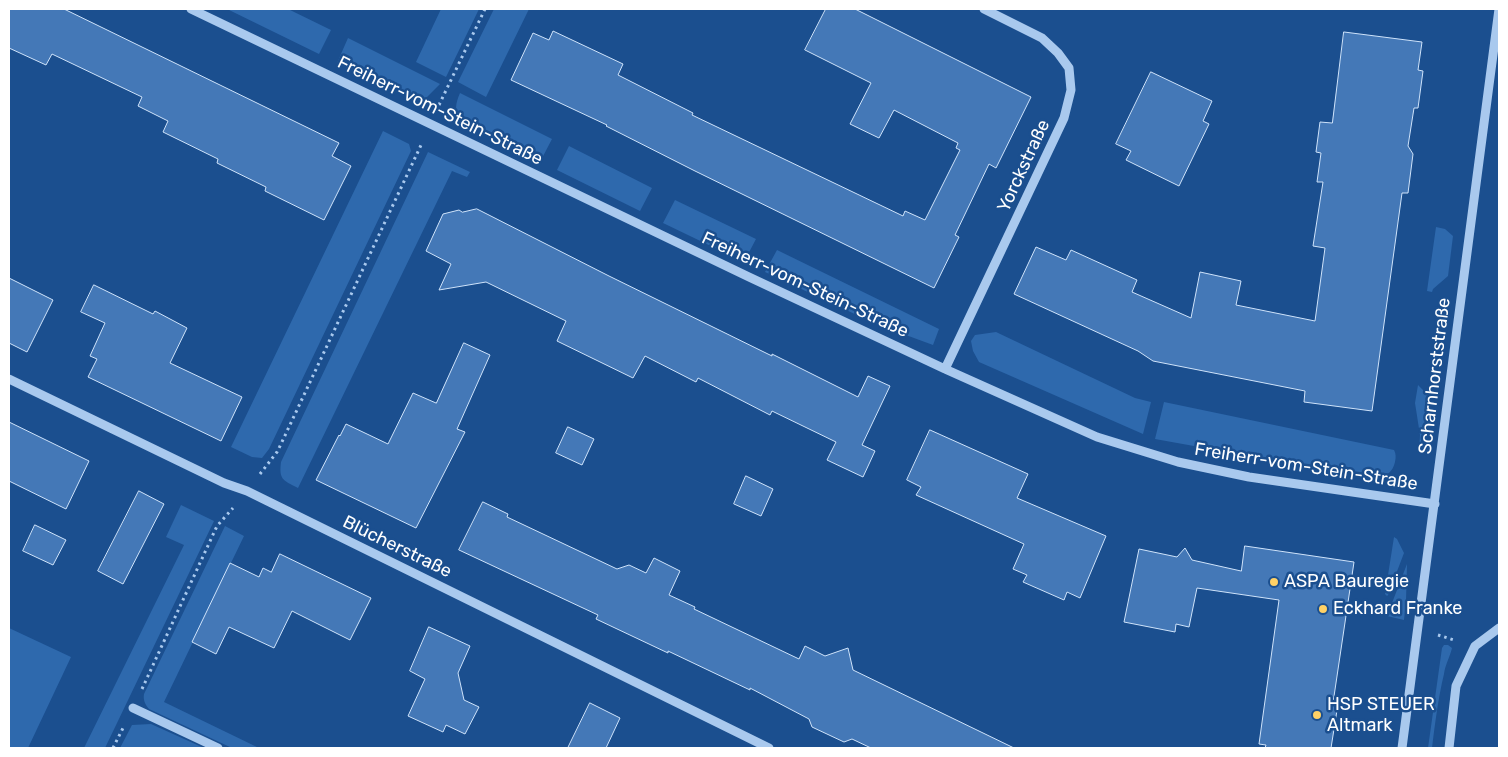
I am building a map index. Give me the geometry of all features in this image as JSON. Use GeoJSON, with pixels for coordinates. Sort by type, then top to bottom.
{"type":"FeatureCollection","features":[{"type":"Feature","properties":{"kind":"street","name":"Freiherr-vom-Stein-Straße"},"geometry":{"type":"LineString","coordinates":[[191,9],[749,277],[945,369],[1097,436],[1178,462],[1249,477],[1435,504]]}},
{"type":"Feature","properties":{"kind":"street","name":"Yorckstraße"},"geometry":{"type":"LineString","coordinates":[[945,369],[1064,118],[1071,90],[1069,68],[1058,53],[1042,38],[984,9]]}},
{"type":"Feature","properties":{"kind":"street","name":"Scharnhorststraße"},"geometry":{"type":"LineString","coordinates":[[1402,748],[1499,9]]}},
{"type":"Feature","properties":{"kind":"street","name":"Blücherstraße"},"geometry":{"type":"LineString","coordinates":[[9,379],[224,483],[248,491],[769,748]]}},
{"type":"Feature","properties":{"kind":"street"},"geometry":{"type":"LineString","coordinates":[[1449,748],[1456,686],[1475,646],[1499,628]]}},
{"type":"Feature","properties":{"kind":"street"},"geometry":{"type":"LineString","coordinates":[[133,708],[218,748]]}},
{"type":"Feature","properties":{"kind":"path"},"geometry":{"type":"LineString","coordinates":[[113,748],[217,526],[248,491],[277,452],[485,9]]}},
{"type":"Feature","properties":{"kind":"path"},"geometry":{"type":"LineString","coordinates":[[1418,630],[1475,646]]}},
{"type":"Feature","properties":{"kind":"shaded area"},"geometry":{"type":"Polygon","coordinates":[[[227,9],[288,9],[331,30],[319,54],[227,9]]]}},
{"type":"Feature","properties":{"kind":"shaded area"},"geometry":{"type":"Polygon","coordinates":[[[441,9],[479,9],[446,77],[416,62],[441,9]]]}},
{"type":"Feature","properties":{"kind":"shaded area"},"geometry":{"type":"Polygon","coordinates":[[[494,9],[529,9],[486,97],[458,82],[494,9]]]}},
{"type":"Feature","properties":{"kind":"shaded area"},"geometry":{"type":"Polygon","coordinates":[[[348,38],[440,84],[426,98],[416,102],[337,63],[348,38]]]}},
{"type":"Feature","properties":{"kind":"shaded area"},"geometry":{"type":"Polygon","coordinates":[[[460,93],[552,139],[540,162],[459,122],[456,108],[460,93]]]}},
{"type":"Feature","properties":{"kind":"shaded area"},"geometry":{"type":"Polygon","coordinates":[[[383,131],[409,144],[411,151],[269,449],[262,458],[252,457],[231,447],[383,131]]]}},
{"type":"Feature","properties":{"kind":"shaded area"},"geometry":{"type":"Polygon","coordinates":[[[569,146],[652,188],[640,211],[557,170],[569,146]]]}},
{"type":"Feature","properties":{"kind":"shaded area"},"geometry":{"type":"Polygon","coordinates":[[[428,152],[470,172],[467,177],[452,171],[298,488],[288,483],[281,476],[281,462],[428,152]]]}},
{"type":"Feature","properties":{"kind":"shaded area"},"geometry":{"type":"Polygon","coordinates":[[[675,200],[756,239],[744,262],[663,223],[675,200]]]}},
{"type":"Feature","properties":{"kind":"shaded area"},"geometry":{"type":"Polygon","coordinates":[[[1436,227],[1445,229],[1453,236],[1448,276],[1432,292],[1427,291],[1436,227]]]}},
{"type":"Feature","properties":{"kind":"shaded area"},"geometry":{"type":"Polygon","coordinates":[[[777,250],[939,329],[933,345],[876,324],[765,272],[777,250]]]}},
{"type":"Feature","properties":{"kind":"shaded area"},"geometry":{"type":"Polygon","coordinates":[[[996,332],[1135,398],[1151,402],[1143,434],[979,362],[973,351],[971,341],[975,335],[996,332]]]}},
{"type":"Feature","properties":{"kind":"shaded area"},"geometry":{"type":"Polygon","coordinates":[[[1418,385],[1432,399],[1419,452],[1420,435],[1415,403],[1418,385]]]}},
{"type":"Feature","properties":{"kind":"shaded area"},"geometry":{"type":"Polygon","coordinates":[[[1164,402],[1394,450],[1395,462],[1388,474],[1366,477],[1155,439],[1164,402]]]}},
{"type":"Feature","properties":{"kind":"shaded area"},"geometry":{"type":"Polygon","coordinates":[[[181,505],[214,521],[105,748],[84,748],[184,545],[166,537],[181,505]]]}},
{"type":"Feature","properties":{"kind":"shaded area"},"geometry":{"type":"Polygon","coordinates":[[[225,526],[244,536],[164,702],[259,748],[232,748],[149,709],[145,704],[144,698],[144,694],[225,526]]]}},
{"type":"Feature","properties":{"kind":"shaded area"},"geometry":{"type":"Polygon","coordinates":[[[1394,537],[1404,553],[1387,596],[1385,594],[1394,537]]]}},
{"type":"Feature","properties":{"kind":"shaded area"},"geometry":{"type":"Polygon","coordinates":[[[1407,564],[1406,601],[1404,620],[1387,616],[1407,564]]]}},
{"type":"Feature","properties":{"kind":"shaded area"},"geometry":{"type":"Polygon","coordinates":[[[9,628],[71,657],[28,748],[9,748],[9,628]]]}},
{"type":"Feature","properties":{"kind":"shaded area"},"geometry":{"type":"Polygon","coordinates":[[[1444,645],[1452,648],[1445,667],[1432,748],[1428,748],[1442,648],[1444,645]]]}},
{"type":"Feature","properties":{"kind":"shaded area"},"geometry":{"type":"Polygon","coordinates":[[[151,724],[204,748],[120,748],[132,725],[151,724]]]}},
{"type":"Feature","properties":{"kind":"building"},"geometry":{"type":"Polygon","coordinates":[[[9,9],[64,9],[339,143],[332,156],[351,166],[324,220],[265,191],[266,187],[217,163],[218,159],[163,132],[168,121],[138,106],[142,97],[52,54],[46,65],[9,48],[9,9]]]}},
{"type":"Feature","properties":{"kind":"building"},"geometry":{"type":"Polygon","coordinates":[[[826,9],[855,9],[1031,97],[996,168],[989,164],[955,235],[959,237],[934,288],[695,171],[607,125],[511,80],[533,33],[549,40],[553,31],[623,64],[618,75],[693,113],[692,115],[903,216],[905,211],[925,220],[960,150],[956,148],[958,143],[894,110],[879,138],[850,124],[871,83],[805,50],[826,9]]]}},
{"type":"Feature","properties":{"kind":"building"},"geometry":{"type":"Polygon","coordinates":[[[1344,32],[1422,42],[1418,70],[1423,71],[1418,108],[1414,108],[1408,146],[1413,154],[1408,193],[1402,193],[1372,411],[1304,402],[1305,391],[1153,361],[1138,351],[1014,294],[1036,247],[1066,260],[1071,250],[1137,280],[1132,292],[1191,318],[1200,272],[1241,281],[1236,305],[1315,321],[1325,248],[1313,246],[1323,182],[1317,182],[1321,153],[1316,152],[1320,122],[1332,123],[1344,32]]]}},
{"type":"Feature","properties":{"kind":"building"},"geometry":{"type":"Polygon","coordinates":[[[1151,72],[1212,101],[1203,121],[1209,124],[1179,186],[1126,160],[1131,151],[1116,144],[1151,72]]]}},
{"type":"Feature","properties":{"kind":"building"},"geometry":{"type":"Polygon","coordinates":[[[477,209],[609,276],[858,397],[868,376],[890,386],[862,445],[875,451],[863,477],[827,460],[836,442],[772,411],[770,415],[698,378],[696,382],[645,356],[633,378],[557,341],[566,321],[486,282],[439,290],[451,264],[426,251],[443,214],[459,210],[462,212],[477,209]]]}},
{"type":"Feature","properties":{"kind":"building"},"geometry":{"type":"Polygon","coordinates":[[[9,278],[53,300],[27,352],[9,343],[9,278]]]}},
{"type":"Feature","properties":{"kind":"building"},"geometry":{"type":"Polygon","coordinates":[[[94,285],[153,314],[155,311],[187,328],[170,363],[242,397],[221,441],[88,377],[97,359],[90,356],[105,323],[81,312],[94,285]]]}},
{"type":"Feature","properties":{"kind":"building"},"geometry":{"type":"Polygon","coordinates":[[[464,343],[490,355],[457,429],[465,432],[416,528],[316,480],[346,424],[388,444],[413,393],[436,403],[464,343]]]}},
{"type":"Feature","properties":{"kind":"building"},"geometry":{"type":"Polygon","coordinates":[[[9,422],[89,461],[66,509],[9,481],[9,422]]]}},
{"type":"Feature","properties":{"kind":"building"},"geometry":{"type":"Polygon","coordinates":[[[568,427],[594,439],[582,465],[556,453],[568,427]]]}},
{"type":"Feature","properties":{"kind":"building"},"geometry":{"type":"Polygon","coordinates":[[[930,430],[1028,474],[1017,498],[1106,536],[1080,598],[1067,592],[1064,600],[1023,582],[1027,575],[1013,569],[1024,544],[916,495],[921,487],[907,480],[930,430]]]}},
{"type":"Feature","properties":{"kind":"building"},"geometry":{"type":"Polygon","coordinates":[[[746,476],[773,489],[761,516],[734,504],[746,476]]]}},
{"type":"Feature","properties":{"kind":"building"},"geometry":{"type":"Polygon","coordinates":[[[139,491],[164,504],[123,584],[98,571],[139,491]]]}},
{"type":"Feature","properties":{"kind":"building"},"geometry":{"type":"Polygon","coordinates":[[[483,502],[508,514],[507,517],[617,569],[629,565],[646,573],[654,558],[680,571],[669,595],[695,607],[694,609],[799,659],[805,646],[825,656],[848,648],[853,670],[1014,748],[871,748],[852,739],[844,742],[812,727],[809,719],[750,688],[750,690],[596,619],[598,615],[459,550],[483,502]]]}},
{"type":"Feature","properties":{"kind":"building"},"geometry":{"type":"Polygon","coordinates":[[[35,525],[66,540],[53,565],[23,551],[35,525]]]}},
{"type":"Feature","properties":{"kind":"building"},"geometry":{"type":"Polygon","coordinates":[[[1245,546],[1354,562],[1333,703],[1338,704],[1331,748],[1265,748],[1266,745],[1259,744],[1279,600],[1197,588],[1189,627],[1176,624],[1175,632],[1124,622],[1139,549],[1177,557],[1185,548],[1192,560],[1241,571],[1245,546]]]}},
{"type":"Feature","properties":{"kind":"building"},"geometry":{"type":"Polygon","coordinates":[[[280,554],[371,598],[350,640],[292,611],[274,648],[229,627],[216,654],[192,642],[230,563],[259,577],[263,568],[271,572],[280,554]]]}},
{"type":"Feature","properties":{"kind":"building"},"geometry":{"type":"Polygon","coordinates":[[[429,627],[470,646],[458,673],[464,700],[479,707],[465,734],[446,725],[443,732],[408,716],[425,679],[410,671],[429,627]]]}},
{"type":"Feature","properties":{"kind":"building"},"geometry":{"type":"Polygon","coordinates":[[[590,703],[620,718],[606,748],[568,748],[590,703]]]}},
{"type":"Feature","properties":{"kind":"place","name":"ASPA Bauregie"},"geometry":{"type":"Point","coordinates":[1274,582]}},
{"type":"Feature","properties":{"kind":"place","name":"Eckhard Franke"},"geometry":{"type":"Point","coordinates":[1323,609]}},
{"type":"Feature","properties":{"kind":"place","name":"HSP STEUER Altmark"},"geometry":{"type":"Point","coordinates":[1317,715]}}]}
